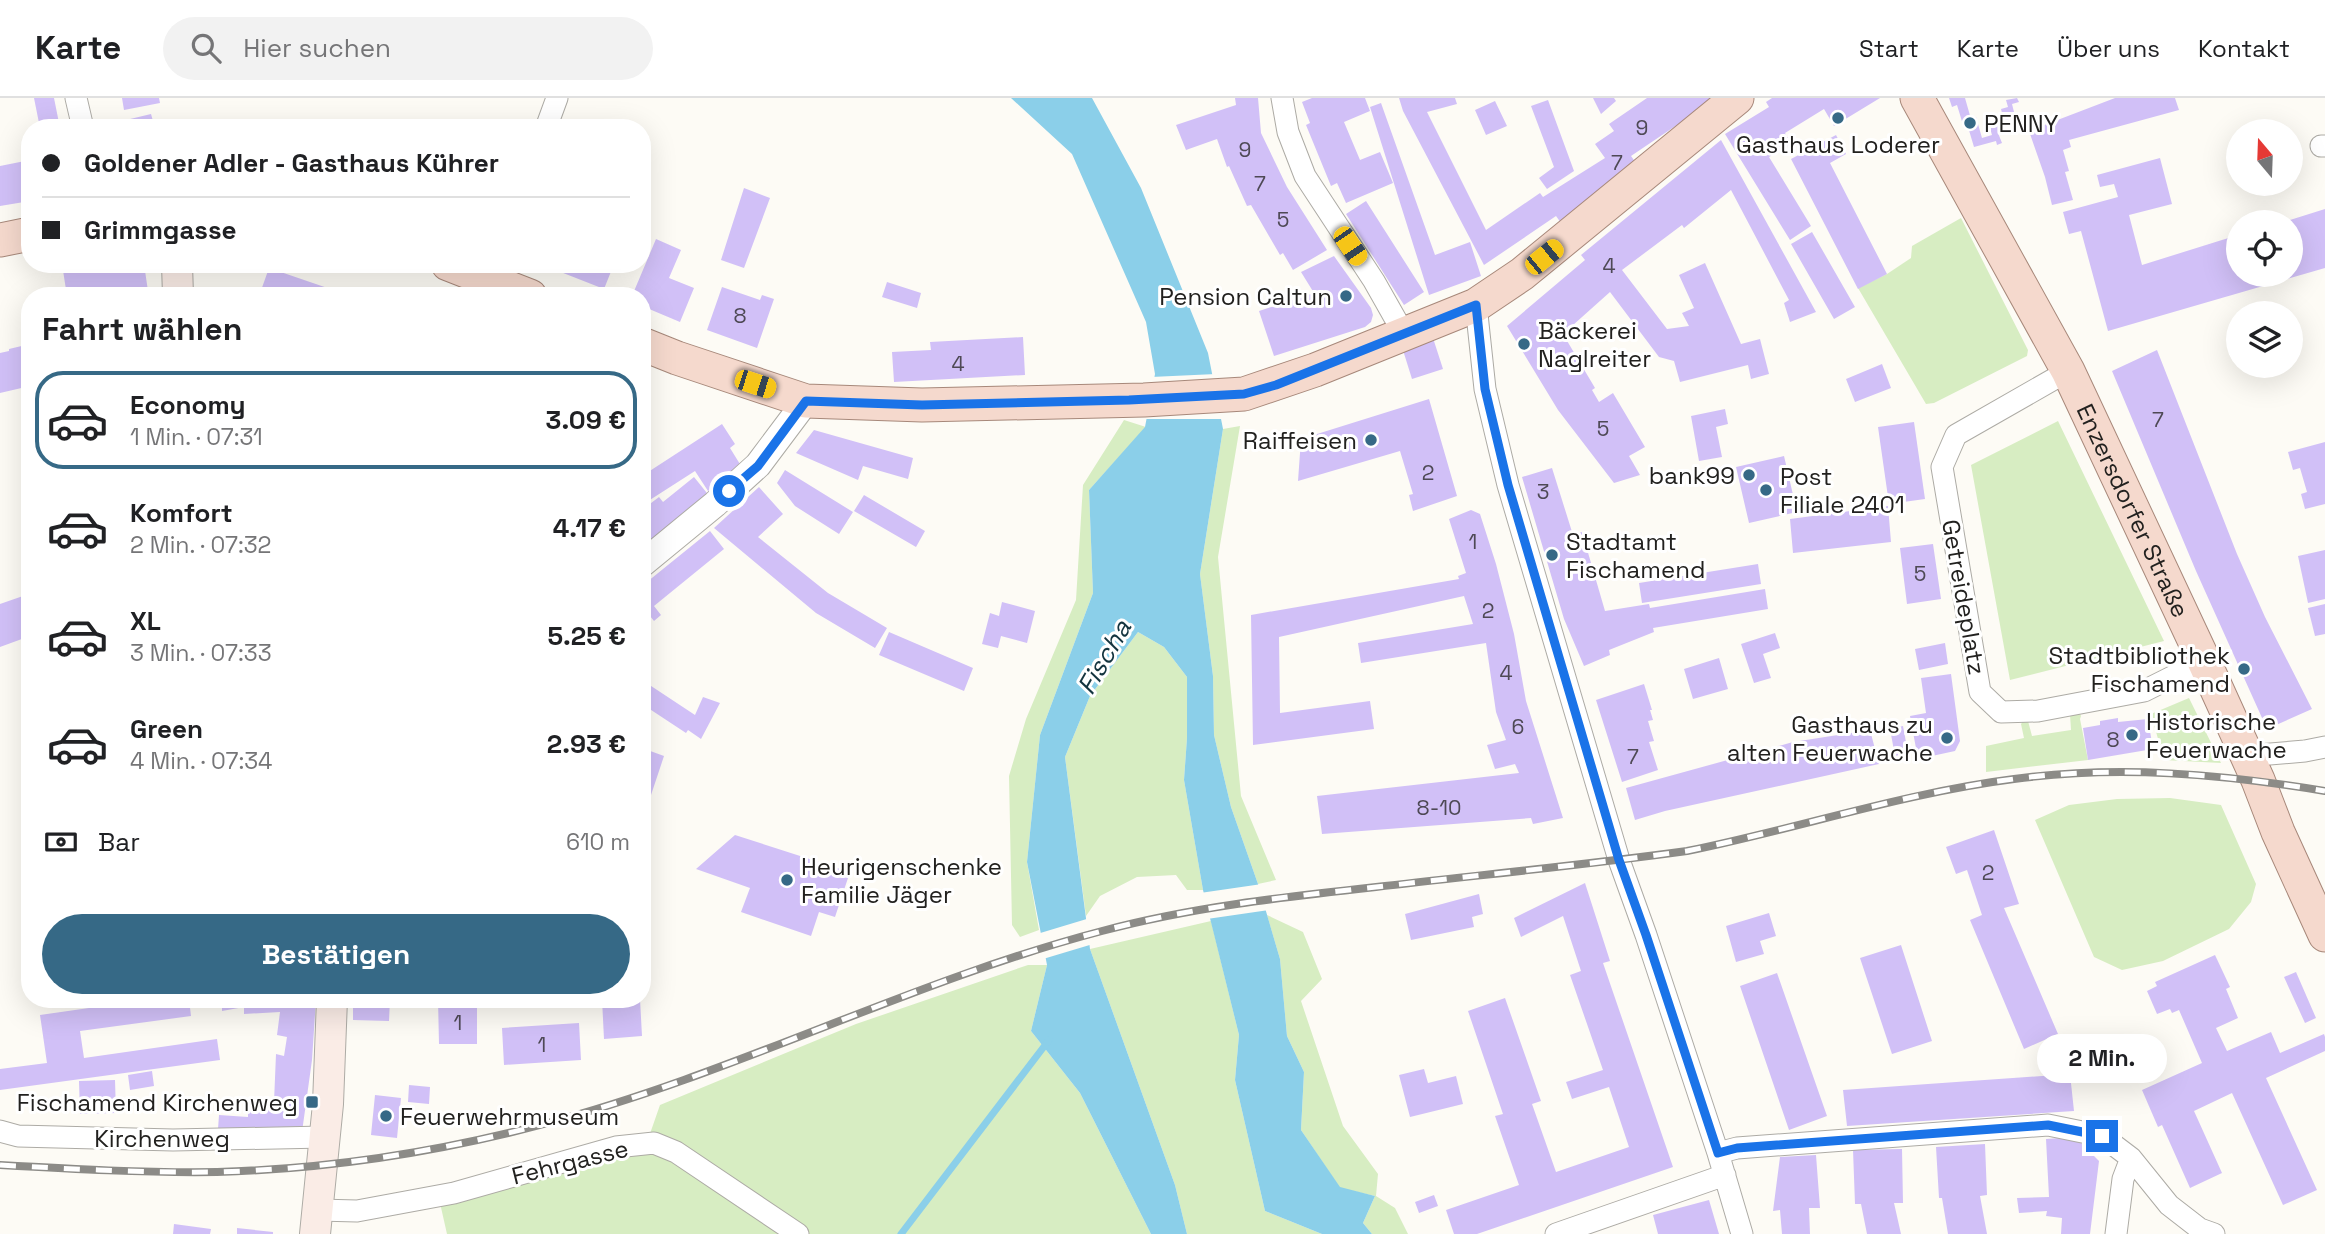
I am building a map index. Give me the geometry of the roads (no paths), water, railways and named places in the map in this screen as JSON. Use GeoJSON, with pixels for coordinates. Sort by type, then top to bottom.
{"type":"FeatureCollection","features":[{"type":"Feature","properties":{"kind":"main road"},"geometry":{"type":"LineString","coordinates":[[651,348],[806,401],[922,405],[1144,400],[1244,394],[1276,385],[1476,305],[1522,274],[1737,98]]}},
{"type":"Feature","properties":{"kind":"main road","name":"Enzersdorfer Straße"},"geometry":{"type":"LineString","coordinates":[[1917,98],[2068,372],[2204,661],[2325,935]]}},
{"type":"Feature","properties":{"kind":"main road"},"geometry":{"type":"LineString","coordinates":[[0,240],[21,236]]}},
{"type":"Feature","properties":{"kind":"main road"},"geometry":{"type":"LineString","coordinates":[[493,273],[516,287]]}},
{"type":"Feature","properties":{"kind":"main road"},"geometry":{"type":"LineString","coordinates":[[316,1222],[331,1008]]}},
{"type":"Feature","properties":{"kind":"street"},"geometry":{"type":"LineString","coordinates":[[76,98],[81,119]]}},
{"type":"Feature","properties":{"kind":"street"},"geometry":{"type":"LineString","coordinates":[[549,119],[557,98]]}},
{"type":"Feature","properties":{"kind":"street"},"geometry":{"type":"LineString","coordinates":[[1282,98],[1288,132],[1305,176],[1374,281],[1404,334]]}},
{"type":"Feature","properties":{"kind":"street"},"geometry":{"type":"LineString","coordinates":[[1476,305],[1485,389],[1508,485],[1619,860],[1651,948],[1742,1234]]}},
{"type":"Feature","properties":{"kind":"street","name":"Getreideplatz"},"geometry":{"type":"LineString","coordinates":[[2068,372],[1956,435],[1941,467],[1980,692],[2001,712],[2038,711],[2144,691],[2204,661]]}},
{"type":"Feature","properties":{"kind":"street"},"geometry":{"type":"LineString","coordinates":[[651,557],[758,466],[806,401]]}},
{"type":"Feature","properties":{"kind":"street"},"geometry":{"type":"LineString","coordinates":[[2246,756],[2325,747]]}},
{"type":"Feature","properties":{"kind":"street"},"geometry":{"type":"LineString","coordinates":[[1718,1153],[1737,1148],[2048,1125],[2102,1136],[2131,1158],[2169,1205],[2200,1229],[2214,1234]]}},
{"type":"Feature","properties":{"kind":"street","name":"Kirchenweg"},"geometry":{"type":"LineString","coordinates":[[0,1131],[18,1136],[160,1139],[324,1137]]}},
{"type":"Feature","properties":{"kind":"street","name":"Fehrgasse"},"geometry":{"type":"LineString","coordinates":[[316,1222],[357,1211],[454,1193],[616,1147],[654,1143],[676,1152],[798,1234]]}},
{"type":"Feature","properties":{"kind":"street"},"geometry":{"type":"LineString","coordinates":[[2116,1234],[2123,1179],[2131,1158]]}},
{"type":"Feature","properties":{"kind":"street"},"geometry":{"type":"LineString","coordinates":[[1556,1234],[1725,1175]]}},
{"type":"Feature","properties":{"kind":"water","name":"Fischa"},"geometry":{"type":"Polygon","coordinates":[[[1011,98],[1092,98],[1141,188],[1208,353],[1223,429],[1200,574],[1213,676],[1214,735],[1231,807],[1280,959],[1287,1036],[1304,1072],[1301,1130],[1340,1187],[1375,1196],[1363,1223],[1372,1234],[1322,1234],[1265,1211],[1235,1080],[1239,1035],[1203,890],[1184,780],[1187,677],[1164,647],[1138,632],[1090,696],[1065,757],[1090,949],[1175,1185],[1187,1234],[1151,1234],[1080,1093],[1031,1031],[1047,965],[1027,862],[1040,735],[1093,593],[1089,490],[1145,427],[1155,374],[1146,322],[1072,154],[1011,98]]]}},
{"type":"Feature","properties":{"kind":"waterway"},"geometry":{"type":"LineString","coordinates":[[901,1234],[1049,1040]]}},
{"type":"Feature","properties":{"kind":"railway"},"geometry":{"type":"LineString","coordinates":[[0,1165],[217,1172],[340,1163],[423,1151],[504,1134],[615,1103],[684,1080],[961,975],[1102,931],[1204,909],[1273,899],[1687,851],[1973,785],[2053,775],[2131,772],[2209,776],[2325,791]]}},
{"type":"Feature","properties":{"kind":"place","name":"Gasthaus Loderer"},"geometry":{"type":"Point","coordinates":[1838,118]}},
{"type":"Feature","properties":{"kind":"place","name":"PENNY"},"geometry":{"type":"Point","coordinates":[1970,123]}},
{"type":"Feature","properties":{"kind":"place","name":"Pension Caltun"},"geometry":{"type":"Point","coordinates":[1346,296]}},
{"type":"Feature","properties":{"kind":"place","name":"Bäckerei Naglreiter"},"geometry":{"type":"Point","coordinates":[1524,344]}},
{"type":"Feature","properties":{"kind":"place","name":"Raiffeisen"},"geometry":{"type":"Point","coordinates":[1371,440]}},
{"type":"Feature","properties":{"kind":"place","name":"bank99"},"geometry":{"type":"Point","coordinates":[1749,475]}},
{"type":"Feature","properties":{"kind":"place","name":"Post Filiale 2401"},"geometry":{"type":"Point","coordinates":[1766,490]}},
{"type":"Feature","properties":{"kind":"place","name":"Stadtamt Fischamend"},"geometry":{"type":"Point","coordinates":[1552,555]}},
{"type":"Feature","properties":{"kind":"place","name":"Stadtbibliothek Fischamend"},"geometry":{"type":"Point","coordinates":[2244,669]}},
{"type":"Feature","properties":{"kind":"place","name":"Historische Feuerwache"},"geometry":{"type":"Point","coordinates":[2132,735]}},
{"type":"Feature","properties":{"kind":"place","name":"Gasthaus zu alten Feuerwache"},"geometry":{"type":"Point","coordinates":[1947,738]}},
{"type":"Feature","properties":{"kind":"place","name":"Heurigenschenke Familie Jäger"},"geometry":{"type":"Point","coordinates":[787,880]}},
{"type":"Feature","properties":{"kind":"place","name":"Fischamend Kirchenweg"},"geometry":{"type":"Point","coordinates":[312,1102]}},
{"type":"Feature","properties":{"kind":"place","name":"Feuerwehrmuseum"},"geometry":{"type":"Point","coordinates":[386,1116]}}]}
